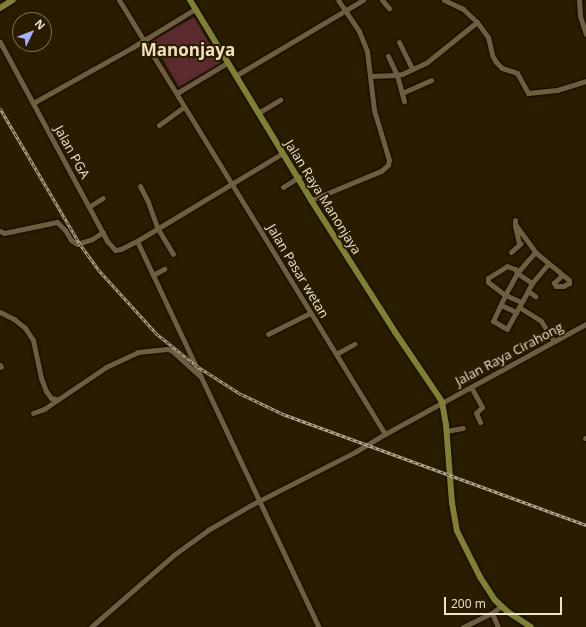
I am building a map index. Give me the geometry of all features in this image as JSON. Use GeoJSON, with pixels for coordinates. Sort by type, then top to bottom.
{"type":"FeatureCollection","features":[{"type":"Feature","properties":{"kind":"main road"},"geometry":{"type":"LineString","coordinates":[[0,8],[13,0]]}},
{"type":"Feature","properties":{"kind":"main road","name":"Jalan Raya Manonjaya"},"geometry":{"type":"LineString","coordinates":[[190,0],[227,63],[284,153],[311,200],[442,402]]}},
{"type":"Feature","properties":{"kind":"main road"},"geometry":{"type":"LineString","coordinates":[[442,402],[452,502],[458,531],[480,577],[501,606],[531,627]]}},
{"type":"Feature","properties":{"kind":"street","name":"Jalan Pasar wetan"},"geometry":{"type":"LineString","coordinates":[[119,0],[384,434]]}},
{"type":"Feature","properties":{"kind":"street"},"geometry":{"type":"LineString","coordinates":[[311,200],[381,171],[388,166],[389,160],[374,110],[371,76],[364,43],[338,0]]}},
{"type":"Feature","properties":{"kind":"street"},"geometry":{"type":"LineString","coordinates":[[235,76],[363,0]]}},
{"type":"Feature","properties":{"kind":"street"},"geometry":{"type":"LineString","coordinates":[[382,0],[389,8]]}},
{"type":"Feature","properties":{"kind":"street"},"geometry":{"type":"LineString","coordinates":[[444,0],[463,9],[477,22],[488,37],[492,55],[496,62],[502,68],[517,73],[528,93],[556,90],[586,81]]}},
{"type":"Feature","properties":{"kind":"street"},"geometry":{"type":"LineString","coordinates":[[579,0],[580,16],[586,34]]}},
{"type":"Feature","properties":{"kind":"street"},"geometry":{"type":"LineString","coordinates":[[32,103],[195,9]]}},
{"type":"Feature","properties":{"kind":"street"},"geometry":{"type":"LineString","coordinates":[[371,76],[397,75],[426,63],[477,22]]}},
{"type":"Feature","properties":{"kind":"street","name":"Jalan PGA"},"geometry":{"type":"LineString","coordinates":[[0,42],[112,248],[117,251],[137,241]]}},
{"type":"Feature","properties":{"kind":"street"},"geometry":{"type":"LineString","coordinates":[[399,42],[412,69]]}},
{"type":"Feature","properties":{"kind":"street"},"geometry":{"type":"LineString","coordinates":[[388,56],[397,75],[404,101]]}},
{"type":"Feature","properties":{"kind":"street"},"geometry":{"type":"LineString","coordinates":[[177,93],[227,63]]}},
{"type":"Feature","properties":{"kind":"street"},"geometry":{"type":"LineString","coordinates":[[402,93],[431,80]]}},
{"type":"Feature","properties":{"kind":"street"},"geometry":{"type":"LineString","coordinates":[[258,113],[280,100]]}},
{"type":"Feature","properties":{"kind":"street"},"geometry":{"type":"LineString","coordinates":[[160,125],[184,107]]}},
{"type":"Feature","properties":{"kind":"street"},"geometry":{"type":"LineString","coordinates":[[284,153],[137,241],[319,627]]}},
{"type":"Feature","properties":{"kind":"street"},"geometry":{"type":"LineString","coordinates":[[283,187],[299,178]]}},
{"type":"Feature","properties":{"kind":"street"},"geometry":{"type":"LineString","coordinates":[[140,186],[148,202],[158,229],[173,254]]}},
{"type":"Feature","properties":{"kind":"street"},"geometry":{"type":"LineString","coordinates":[[90,206],[103,198]]}},
{"type":"Feature","properties":{"kind":"street"},"geometry":{"type":"LineString","coordinates":[[0,231],[4,232],[57,222],[65,230],[73,243],[77,244],[92,239],[103,232]]}},
{"type":"Feature","properties":{"kind":"street"},"geometry":{"type":"LineString","coordinates":[[519,244],[515,222],[525,240],[535,252],[562,275]]}},
{"type":"Feature","properties":{"kind":"street"},"geometry":{"type":"LineString","coordinates":[[511,252],[525,240]]}},
{"type":"Feature","properties":{"kind":"street"},"geometry":{"type":"LineString","coordinates":[[535,252],[517,273],[504,295],[493,321],[507,329],[532,283],[548,264]]}},
{"type":"Feature","properties":{"kind":"street"},"geometry":{"type":"LineString","coordinates":[[532,283],[517,273],[515,268],[507,266],[488,278],[488,282],[504,295],[541,321],[554,341]]}},
{"type":"Feature","properties":{"kind":"street"},"geometry":{"type":"LineString","coordinates":[[153,275],[164,269]]}},
{"type":"Feature","properties":{"kind":"street"},"geometry":{"type":"LineString","coordinates":[[528,291],[535,296]]}},
{"type":"Feature","properties":{"kind":"street"},"geometry":{"type":"LineString","coordinates":[[500,305],[519,307]]}},
{"type":"Feature","properties":{"kind":"street"},"geometry":{"type":"LineString","coordinates":[[0,312],[25,328],[33,340],[46,391],[51,398],[56,399]]}},
{"type":"Feature","properties":{"kind":"street"},"geometry":{"type":"LineString","coordinates":[[268,334],[310,313]]}},
{"type":"Feature","properties":{"kind":"street","name":"Jalan Raya Cirahong"},"geometry":{"type":"LineString","coordinates":[[384,434],[586,324]]}},
{"type":"Feature","properties":{"kind":"street"},"geometry":{"type":"LineString","coordinates":[[336,354],[354,344]]}},
{"type":"Feature","properties":{"kind":"street"},"geometry":{"type":"LineString","coordinates":[[33,413],[44,409],[56,399],[106,367],[138,352],[167,349],[171,350],[201,377]]}},
{"type":"Feature","properties":{"kind":"street"},"geometry":{"type":"LineString","coordinates":[[471,387],[482,408],[476,413],[480,422]]}},
{"type":"Feature","properties":{"kind":"street"},"geometry":{"type":"LineString","coordinates":[[446,431],[463,428]]}},
{"type":"Feature","properties":{"kind":"street"},"geometry":{"type":"LineString","coordinates":[[91,627],[191,542],[221,521],[367,445],[384,434]]}},
{"type":"Feature","properties":{"kind":"street"},"geometry":{"type":"LineString","coordinates":[[463,627],[492,613],[501,606]]}},
{"type":"Feature","properties":{"kind":"street"},"geometry":{"type":"LineString","coordinates":[[492,613],[498,627]]}},
{"type":"Feature","properties":{"kind":"shaded area"},"geometry":{"type":"Polygon","coordinates":[[[194,17],[220,63],[179,87],[152,41],[194,17]]]}},
{"type":"Feature","properties":{"kind":"railway"},"geometry":{"type":"LineString","coordinates":[[0,108],[80,244],[98,269],[157,334],[197,366],[241,394],[283,414],[586,525]]}},
{"type":"Feature","properties":{"kind":"district","name":"Manonjaya"},"geometry":{"type":"Point","coordinates":[188,50]}}]}
